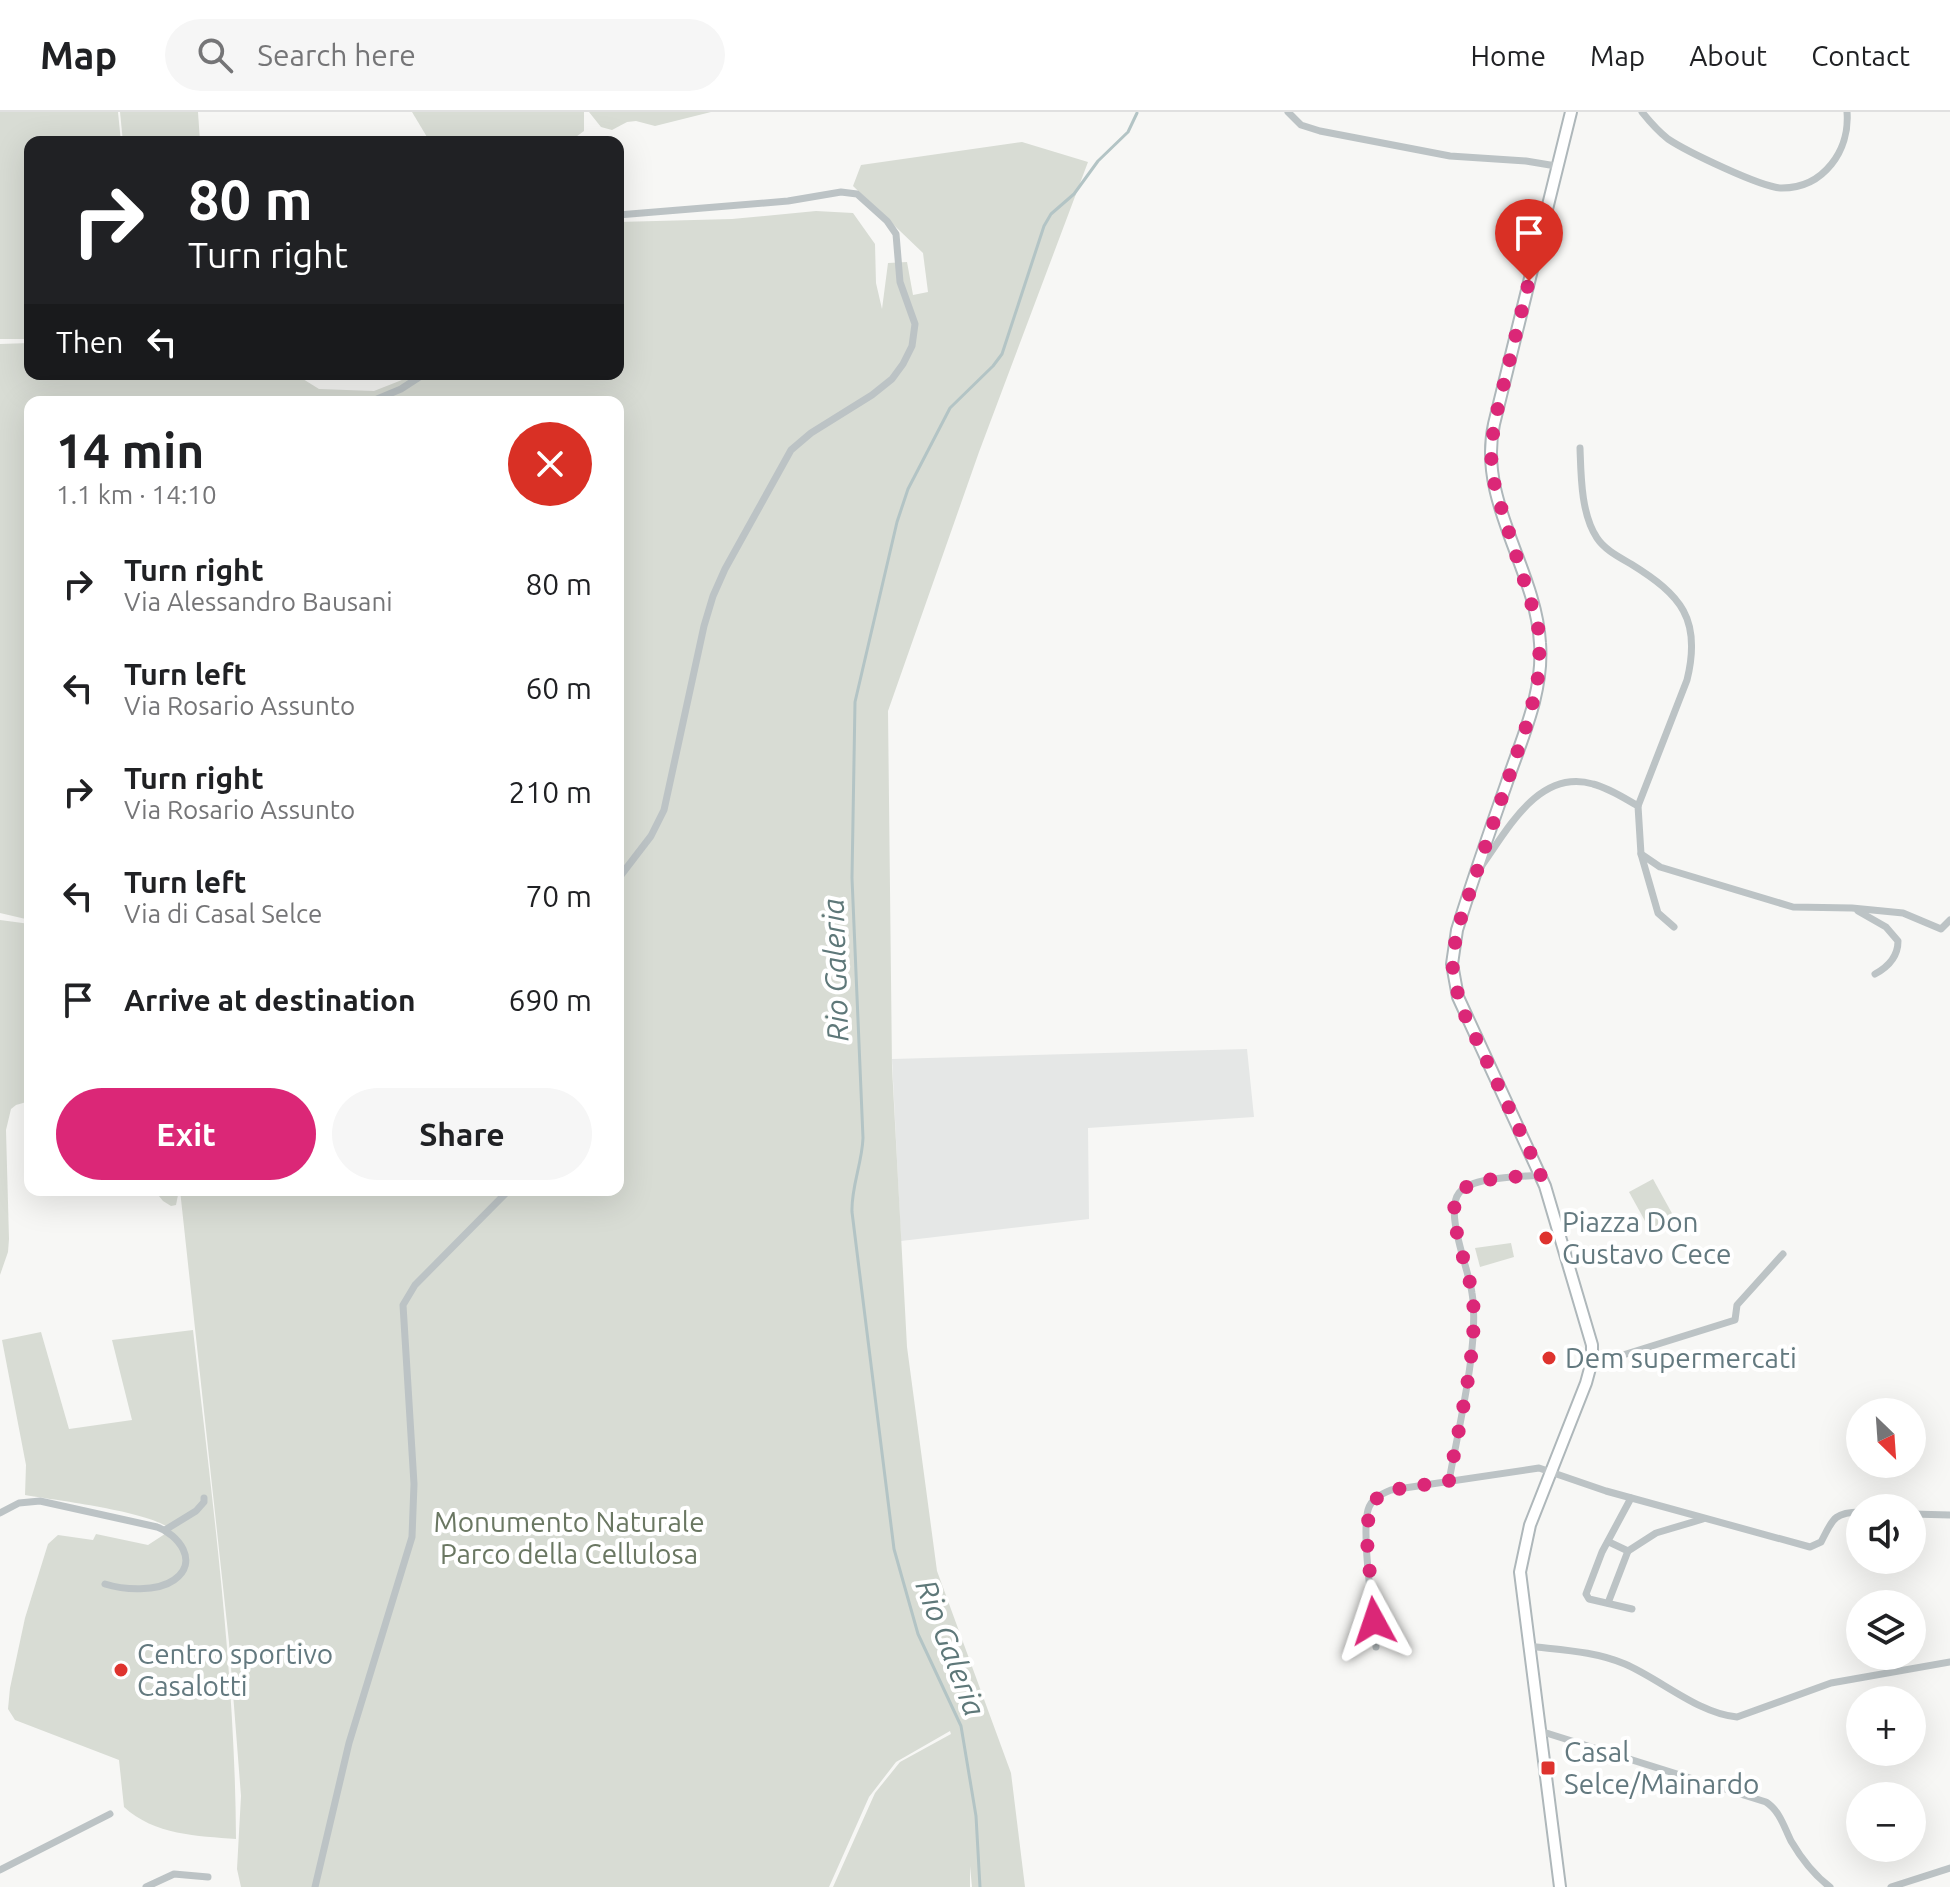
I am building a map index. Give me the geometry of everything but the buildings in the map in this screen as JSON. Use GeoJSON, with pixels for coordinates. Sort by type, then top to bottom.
{"type":"FeatureCollection","features":[{"type":"Feature","properties":{"kind":"main road"},"geometry":{"type":"LineString","coordinates":[[1560,1887],[1521,1587],[1522,1556],[1530,1525],[1591,1365],[1589,1329],[1541,1175],[1463,1012],[1455,989],[1452,964],[1453,946],[1530,715],[1540,668],[1538,625],[1495,488],[1491,456],[1494,424],[1571,112]]}},
{"type":"Feature","properties":{"kind":"street"},"geometry":{"type":"LineString","coordinates":[[1288,112],[1301,125],[1320,131],[1450,156],[1556,166]]}},
{"type":"Feature","properties":{"kind":"street"},"geometry":{"type":"LineString","coordinates":[[1642,112],[1677,144],[1767,185],[1781,188],[1806,182],[1833,164],[1844,144],[1847,112]]}},
{"type":"Feature","properties":{"kind":"street"},"geometry":{"type":"LineString","coordinates":[[624,215],[788,201],[841,192],[857,194],[887,221],[896,234],[899,277],[915,328],[908,354],[892,379],[811,433],[791,450],[733,554],[707,614],[664,810],[651,836],[624,871]]}},
{"type":"Feature","properties":{"kind":"street"},"geometry":{"type":"LineString","coordinates":[[384,396],[415,380]]}},
{"type":"Feature","properties":{"kind":"street"},"geometry":{"type":"LineString","coordinates":[[1580,448],[1583,495],[1596,536],[1607,549],[1668,589],[1682,607],[1689,627],[1691,661],[1687,680],[1638,806],[1641,854],[1658,913],[1674,927]]}},
{"type":"Feature","properties":{"kind":"street"},"geometry":{"type":"LineString","coordinates":[[1475,876],[1529,803],[1554,785],[1572,782],[1594,784],[1638,806]]}},
{"type":"Feature","properties":{"kind":"street"},"geometry":{"type":"LineString","coordinates":[[1641,854],[1660,867],[1793,907],[1852,908],[1905,914],[1941,929],[1950,920]]}},
{"type":"Feature","properties":{"kind":"street"},"geometry":{"type":"LineString","coordinates":[[1852,908],[1886,927],[1898,941],[1898,949],[1891,963],[1875,974]]}},
{"type":"Feature","properties":{"kind":"street"},"geometry":{"type":"LineString","coordinates":[[1449,1481],[1473,1320],[1472,1294],[1458,1236],[1455,1200],[1463,1189],[1476,1183],[1541,1175]]}},
{"type":"Feature","properties":{"kind":"street"},"geometry":{"type":"LineString","coordinates":[[315,1887],[349,1743],[412,1537],[414,1484],[403,1305],[409,1291],[503,1196]]}},
{"type":"Feature","properties":{"kind":"street"},"geometry":{"type":"LineString","coordinates":[[1591,1365],[1735,1320],[1737,1305],[1783,1254]]}},
{"type":"Feature","properties":{"kind":"street"},"geometry":{"type":"LineString","coordinates":[[1376,1647],[1367,1541],[1369,1507],[1379,1496],[1391,1490],[1535,1468],[1810,1547],[1822,1540],[1832,1520],[1846,1513]]}},
{"type":"Feature","properties":{"kind":"street"},"geometry":{"type":"LineString","coordinates":[[165,1530],[196,1511],[204,1498]]}},
{"type":"Feature","properties":{"kind":"street"},"geometry":{"type":"LineString","coordinates":[[1631,1498],[1586,1594],[1589,1599],[1632,1609]]}},
{"type":"Feature","properties":{"kind":"street"},"geometry":{"type":"LineString","coordinates":[[0,1513],[19,1503],[40,1501],[165,1530],[179,1540],[186,1556],[184,1568],[177,1578],[166,1584],[147,1587],[119,1588],[105,1584]]}},
{"type":"Feature","properties":{"kind":"street"},"geometry":{"type":"LineString","coordinates":[[1926,1514],[1950,1515]]}},
{"type":"Feature","properties":{"kind":"street"},"geometry":{"type":"LineString","coordinates":[[1608,1603],[1628,1551],[1656,1533],[1705,1518]]}},
{"type":"Feature","properties":{"kind":"street"},"geometry":{"type":"LineString","coordinates":[[1609,1542],[1628,1551]]}},
{"type":"Feature","properties":{"kind":"street"},"geometry":{"type":"LineString","coordinates":[[1528,1646],[1610,1659],[1690,1700],[1724,1715],[1737,1717],[1824,1685],[1950,1662]]}},
{"type":"Feature","properties":{"kind":"street"},"geometry":{"type":"LineString","coordinates":[[1540,1731],[1766,1802],[1777,1812],[1799,1853],[1830,1887]]}},
{"type":"Feature","properties":{"kind":"street"},"geometry":{"type":"LineString","coordinates":[[0,1870],[110,1814]]}},
{"type":"Feature","properties":{"kind":"street"},"geometry":{"type":"LineString","coordinates":[[1891,1887],[1950,1868]]}},
{"type":"Feature","properties":{"kind":"street"},"geometry":{"type":"LineString","coordinates":[[146,1887],[174,1874],[208,1877]]}},
{"type":"Feature","properties":{"kind":"shaded area"},"geometry":{"type":"Polygon","coordinates":[[[1247,1049],[1254,1117],[1088,1128],[1089,1219],[901,1241],[892,1059],[1247,1049]]]}},
{"type":"Feature","properties":{"kind":"green space"},"geometry":{"type":"Polygon","coordinates":[[[0,112],[118,112],[120,136],[24,136],[24,339],[0,339],[0,112]]]}},
{"type":"Feature","properties":{"kind":"green space"},"geometry":{"type":"Polygon","coordinates":[[[120,112],[198,112],[200,136],[122,136],[120,112]]]}},
{"type":"Feature","properties":{"kind":"green space"},"geometry":{"type":"Polygon","coordinates":[[[412,112],[584,112],[584,131],[577,136],[426,136],[412,112]]]}},
{"type":"Feature","properties":{"kind":"green space"},"geometry":{"type":"Polygon","coordinates":[[[589,112],[711,112],[655,126],[627,122],[612,130],[601,127],[589,112]]]}},
{"type":"Feature","properties":{"kind":"green space","name":"Monumento Naturale Parco della Cellulosa"},"geometry":{"type":"Polygon","coordinates":[[[1022,142],[1088,162],[979,452],[888,711],[892,1067],[907,1347],[937,1571],[1011,1773],[1025,1887],[972,1887],[970,1866],[970,1887],[833,1887],[875,1793],[900,1762],[951,1734],[950,1731],[896,1762],[869,1797],[829,1887],[241,1887],[237,1869],[241,1796],[229,1642],[181,1196],[624,1196],[624,396],[24,396],[24,919],[0,913],[0,344],[24,343],[24,380],[305,380],[319,389],[374,391],[402,380],[624,380],[624,222],[732,219],[816,211],[853,213],[875,244],[876,283],[882,309],[888,263],[907,262],[913,295],[928,292],[923,253],[853,186],[861,165],[1022,142]]]}},
{"type":"Feature","properties":{"kind":"green space"},"geometry":{"type":"Polygon","coordinates":[[[0,920],[24,923],[24,1103],[11,1109],[6,1130],[9,1239],[0,1275],[0,920]]]}},
{"type":"Feature","properties":{"kind":"green space"},"geometry":{"type":"Polygon","coordinates":[[[1653,1179],[1674,1217],[1650,1230],[1629,1192],[1653,1179]]]}},
{"type":"Feature","properties":{"kind":"green space"},"geometry":{"type":"Polygon","coordinates":[[[159,1196],[178,1196],[176,1205],[171,1206],[159,1196]]]}},
{"type":"Feature","properties":{"kind":"green space"},"geometry":{"type":"Polygon","coordinates":[[[1511,1243],[1514,1257],[1480,1267],[1475,1248],[1511,1243]]]}},
{"type":"Feature","properties":{"kind":"green space","name":"Centro sportivo Casalotti"},"geometry":{"type":"Polygon","coordinates":[[[193,1330],[227,1647],[236,1839],[163,1829],[136,1816],[124,1807],[119,1760],[15,1720],[8,1709],[25,1618],[48,1544],[58,1535],[93,1540],[96,1534],[148,1545],[171,1530],[125,1512],[25,1495],[26,1465],[2,1340],[41,1332],[69,1429],[132,1420],[112,1340],[193,1330]]]}},
{"type":"Feature","properties":{"kind":"waterway","name":"Rio Galeria"},"geometry":{"type":"LineString","coordinates":[[980,1887],[976,1816],[961,1726],[918,1634],[894,1549],[852,1212],[863,1138],[852,878],[855,702],[897,522],[908,489],[950,408],[1002,354],[1044,226],[1051,214],[1074,194],[1098,161],[1128,132],[1137,113]]}},
{"type":"Feature","properties":{"kind":"place","name":"Piazza Don Gustavo Cece"},"geometry":{"type":"Point","coordinates":[1546,1238]}},
{"type":"Feature","properties":{"kind":"place","name":"Dem supermercati"},"geometry":{"type":"Point","coordinates":[1549,1358]}},
{"type":"Feature","properties":{"kind":"place","name":"Centro sportivo Casalotti"},"geometry":{"type":"Point","coordinates":[121,1670]}},
{"type":"Feature","properties":{"kind":"place","name":"Casal Selce/Mainardo"},"geometry":{"type":"Point","coordinates":[1548,1768]}},
{"type":"Feature","properties":{"kind":"route"},"geometry":{"type":"LineString","coordinates":[[1374,1621],[1367,1541],[1369,1507],[1379,1496],[1391,1490],[1449,1481],[1473,1320],[1472,1294],[1458,1236],[1455,1200],[1463,1189],[1476,1183],[1541,1175],[1460,1005],[1452,973],[1457,930],[1530,715],[1540,668],[1538,625],[1495,488],[1491,456],[1494,424],[1529,281]]}}]}
